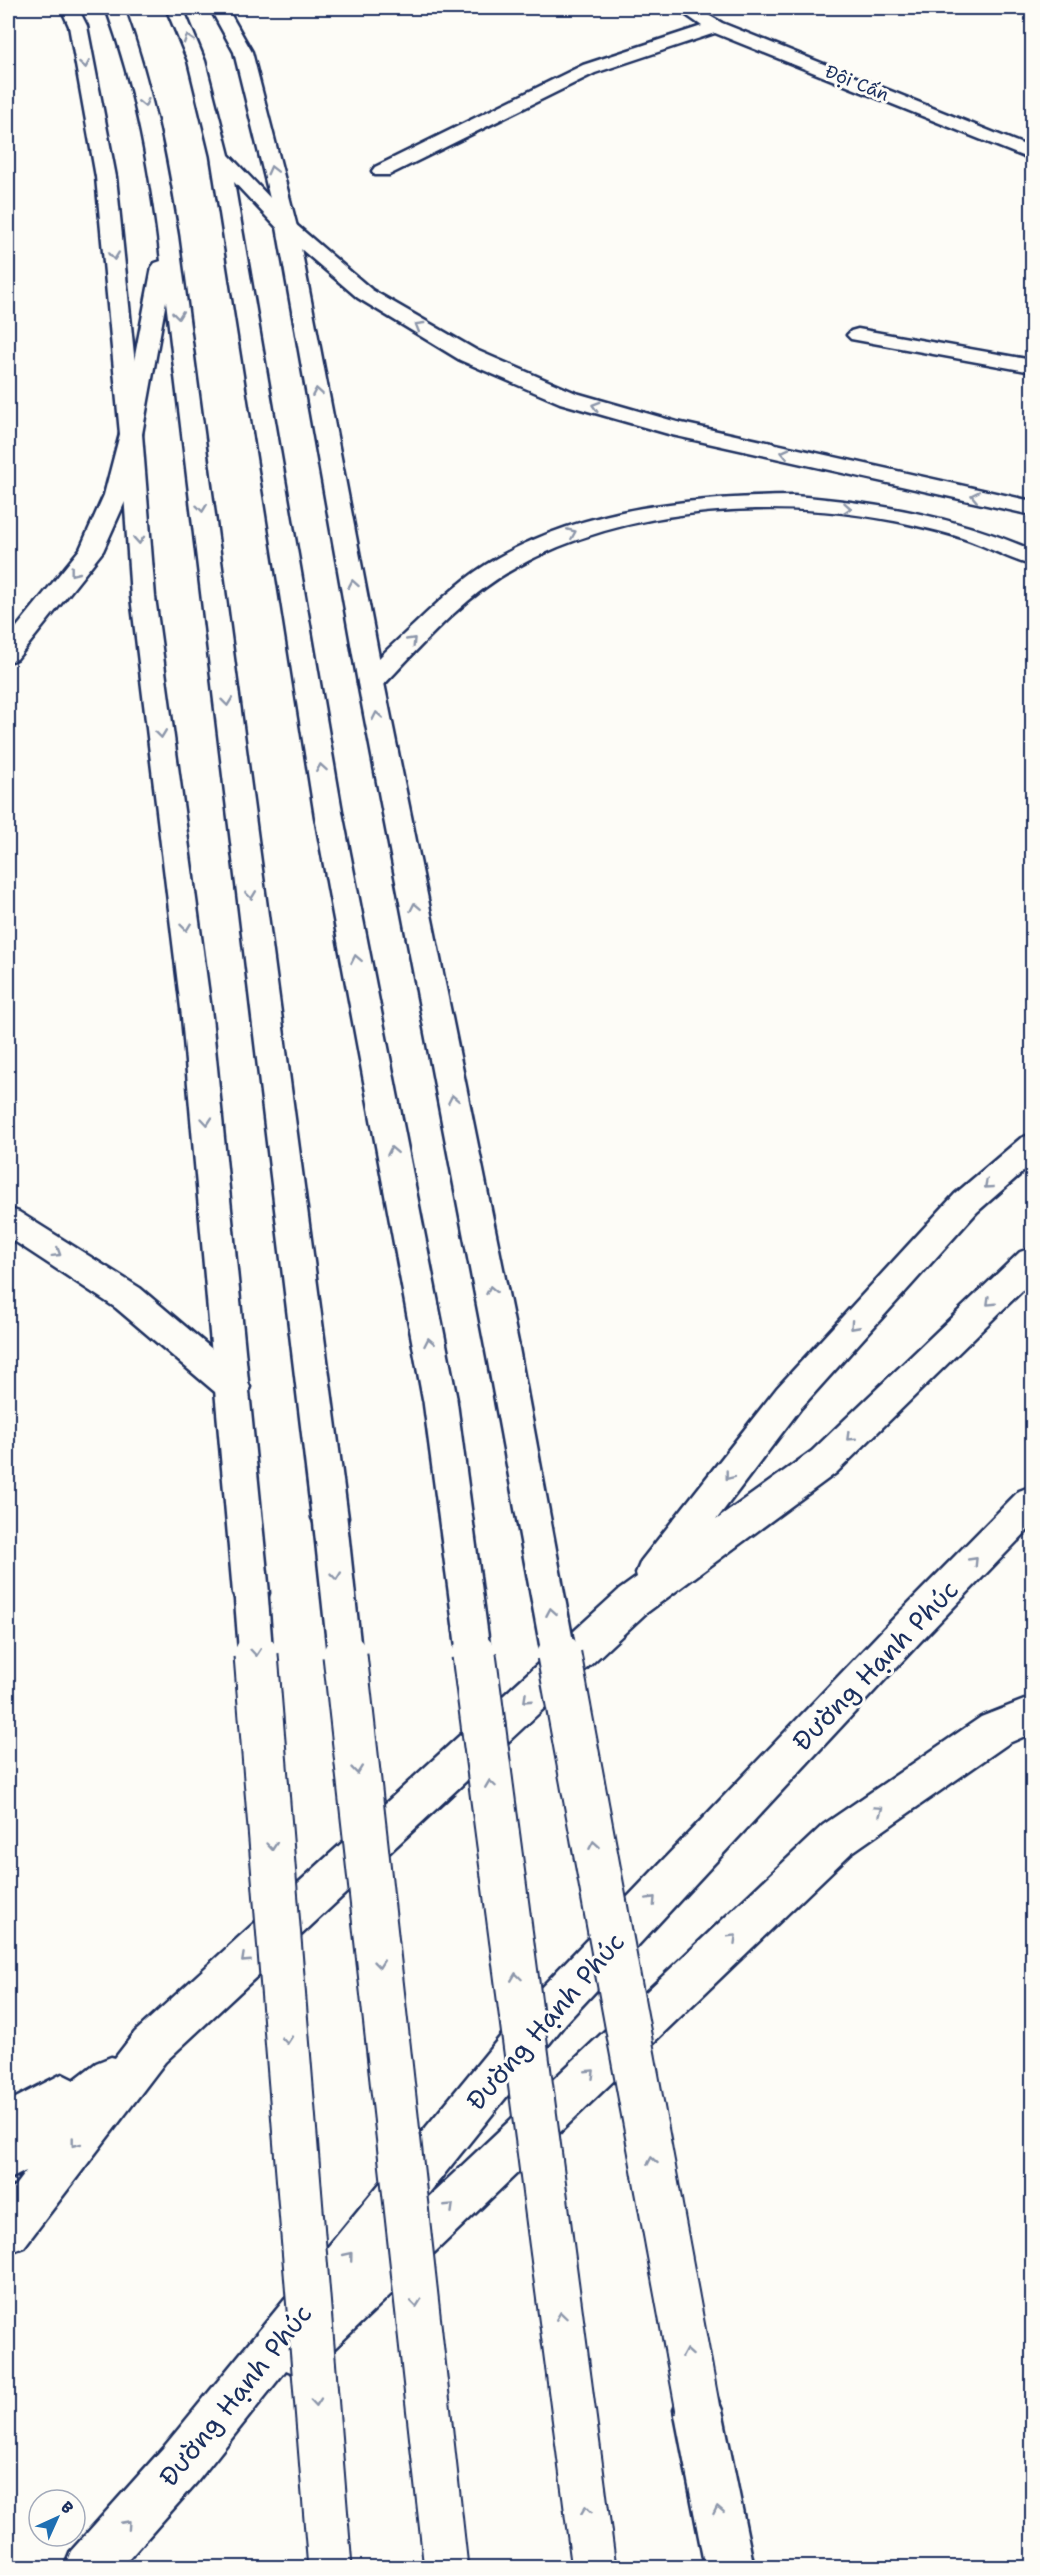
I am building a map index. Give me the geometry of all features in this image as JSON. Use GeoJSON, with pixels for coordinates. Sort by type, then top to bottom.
{"type":"FeatureCollection","features":[{"type":"Feature","properties":{"kind":"main road"},"geometry":{"type":"LineString","coordinates":[[70,8],[78,26],[106,177],[131,434],[143,597],[197,1017],[251,1593],[330,2568]]}},
{"type":"Feature","properties":{"kind":"main road"},"geometry":{"type":"LineString","coordinates":[[115,8],[132,51],[158,163],[168,236],[330,1518],[446,2568]]}},
{"type":"Feature","properties":{"kind":"main road"},"geometry":{"type":"LineString","coordinates":[[175,8],[206,93],[220,156],[329,817],[440,1400],[594,2568]]}},
{"type":"Feature","properties":{"kind":"main road"},"geometry":{"type":"LineString","coordinates":[[219,8],[243,52],[286,227],[371,683],[502,1347],[729,2568]]}},
{"type":"Feature","properties":{"kind":"main road","name":"Đội Cấn"},"geometry":{"type":"LineString","coordinates":[[685,8],[716,27],[1032,154]]}},
{"type":"Feature","properties":{"kind":"main road"},"geometry":{"type":"LineString","coordinates":[[382,171],[590,69],[716,27]]}},
{"type":"Feature","properties":{"kind":"main road"},"geometry":{"type":"LineString","coordinates":[[220,156],[286,227],[365,294],[468,356],[568,398],[672,428],[1032,508]]}},
{"type":"Feature","properties":{"kind":"main road"},"geometry":{"type":"LineString","coordinates":[[8,654],[91,551],[116,495],[131,434],[168,236]]}},
{"type":"Feature","properties":{"kind":"main road"},"geometry":{"type":"LineString","coordinates":[[858,335],[1032,366]]}},
{"type":"Feature","properties":{"kind":"main road"},"geometry":{"type":"LineString","coordinates":[[371,683],[437,615],[506,563],[579,530],[659,512],[767,501],[868,509],[965,531],[1032,558]]}},
{"type":"Feature","properties":{"kind":"main road"},"geometry":{"type":"LineString","coordinates":[[632,1602],[789,1398],[966,1203],[1032,1146]]}},
{"type":"Feature","properties":{"kind":"main road"},"geometry":{"type":"LineString","coordinates":[[8,1221],[128,1298],[233,1387]]}},
{"type":"Feature","properties":{"kind":"main road"},"geometry":{"type":"LineString","coordinates":[[8,2158],[150,2047],[632,1602],[824,1462],[1032,1261]]}},
{"type":"Feature","properties":{"kind":"main road","name":"Đường Hạnh Phúc"},"geometry":{"type":"LineString","coordinates":[[88,2568],[180,2465],[551,2008],[907,1630],[1032,1502]]}},
{"type":"Feature","properties":{"kind":"main road"},"geometry":{"type":"LineString","coordinates":[[180,2465],[837,1839],[995,1730],[1032,1716]]}},
{"type":"Feature","properties":{"kind":"main road"},"geometry":{"type":"LineString","coordinates":[[8,2126],[150,2047]]}},
{"type":"Feature","properties":{"kind":"main road"},"geometry":{"type":"LineString","coordinates":[[8,2231],[150,2047]]}}]}
